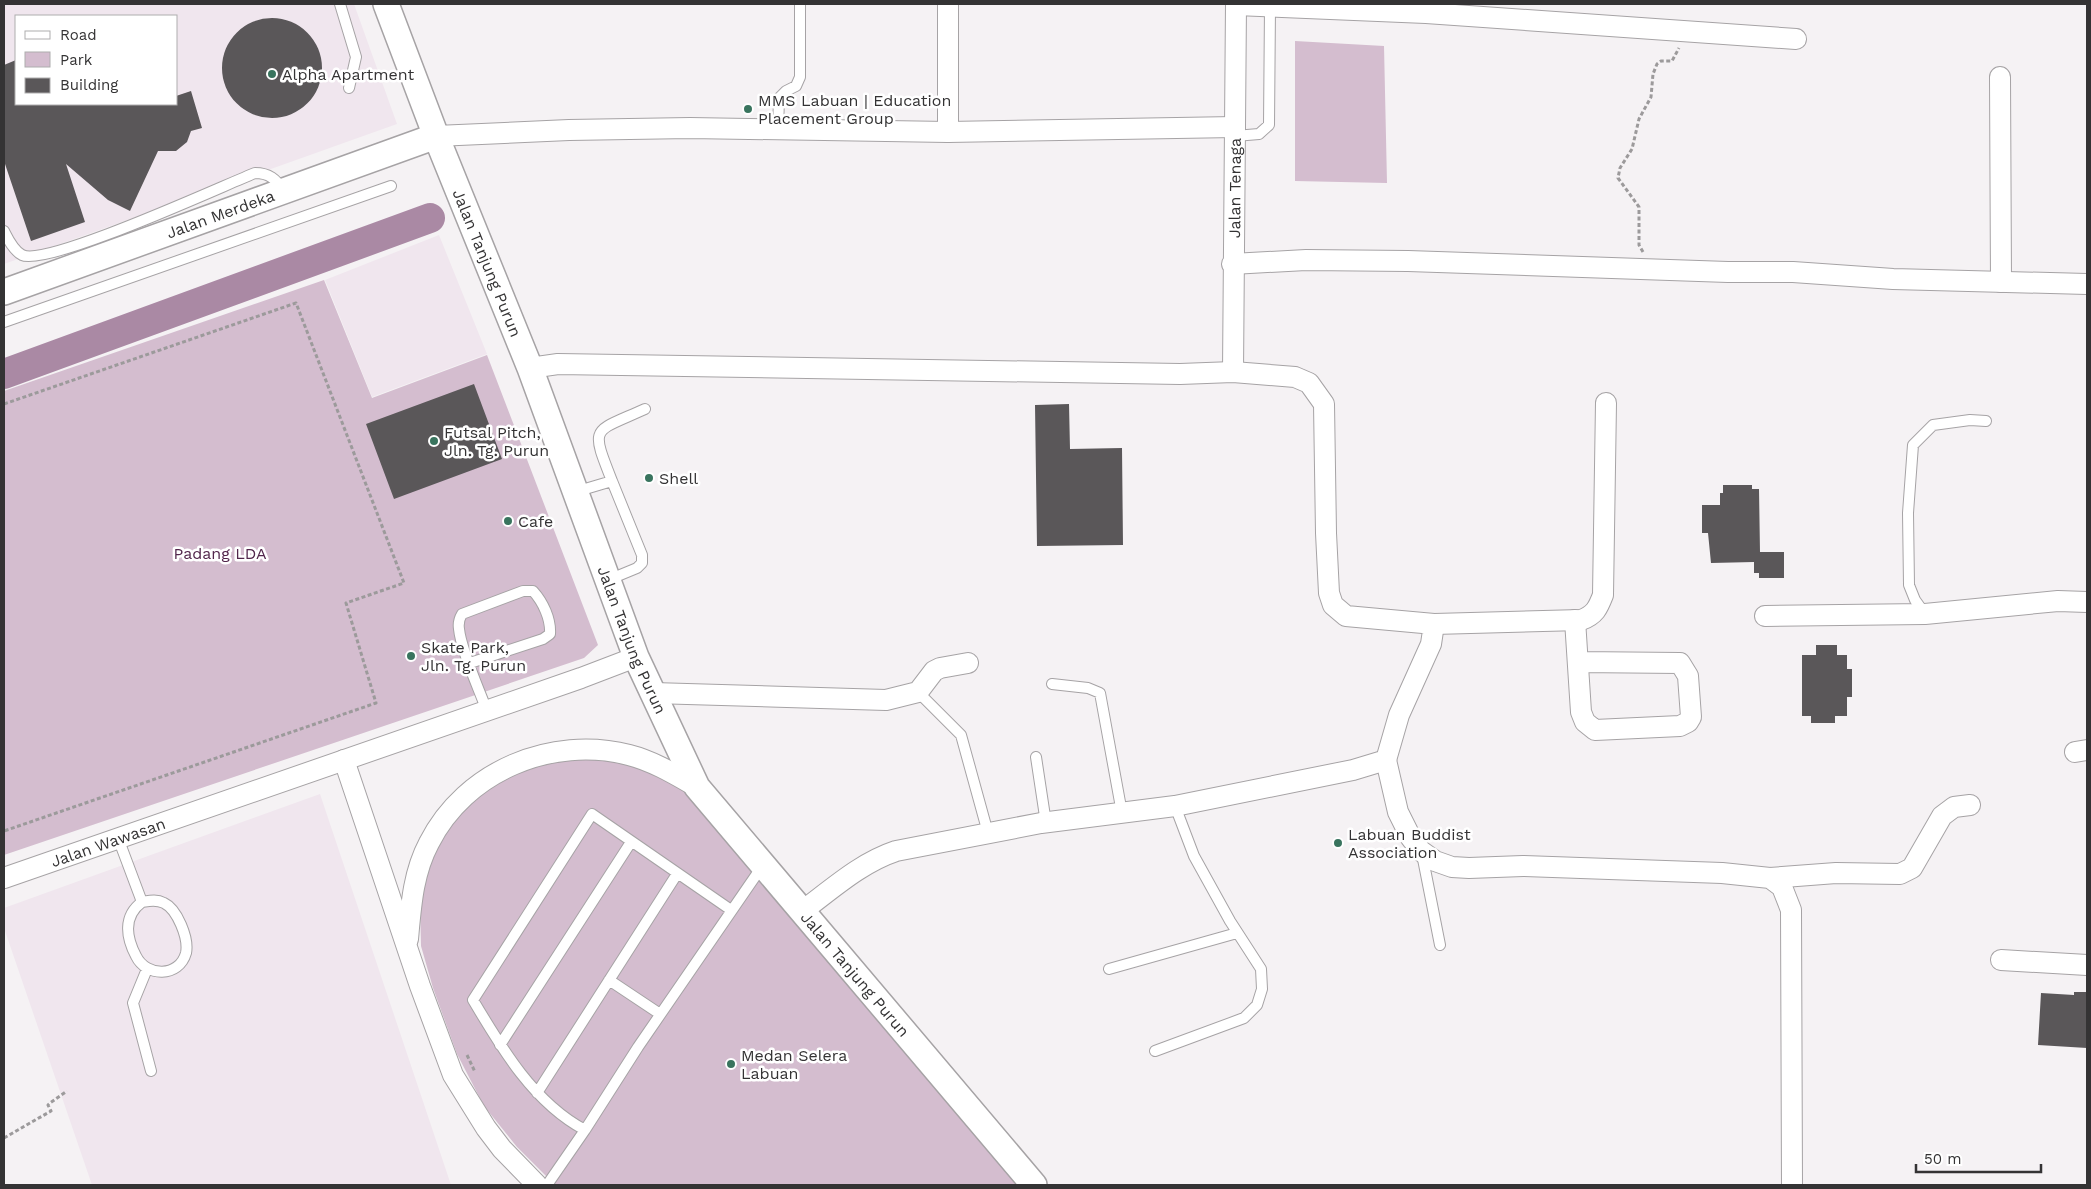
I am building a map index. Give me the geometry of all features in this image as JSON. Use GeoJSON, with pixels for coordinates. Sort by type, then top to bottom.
{"type":"FeatureCollection","features":[{"type":"Feature","properties":{"kind":"street","name":"Jalan Tanjung Purun"},"geometry":{"type":"LineString","coordinates":[[386,4],[436,136],[530,368],[574,492],[636,656],[697,787],[1034,1185]]}},
{"type":"Feature","properties":{"kind":"street"},"geometry":{"type":"LineString","coordinates":[[948,4],[948,132]]}},
{"type":"Feature","properties":{"kind":"street"},"geometry":{"type":"LineString","coordinates":[[1236,4],[1426,13],[1796,39]]}},
{"type":"Feature","properties":{"kind":"street","name":"Jalan Tenaga"},"geometry":{"type":"LineString","coordinates":[[1233,372],[1232,264],[1236,4]]}},
{"type":"Feature","properties":{"kind":"street"},"geometry":{"type":"LineString","coordinates":[[2000,77],[2000,282]]}},
{"type":"Feature","properties":{"kind":"street"},"geometry":{"type":"LineString","coordinates":[[436,136],[569,130],[690,128],[948,132],[1235,132]]}},
{"type":"Feature","properties":{"kind":"street","name":"Jalan Merdeka"},"geometry":{"type":"LineString","coordinates":[[4,292],[95,249],[214,203],[284,191],[436,136]]}},
{"type":"Feature","properties":{"kind":"street"},"geometry":{"type":"LineString","coordinates":[[1232,264],[1306,260],[1408,261],[1728,272],[1793,272],[2000,282],[2087,284]]}},
{"type":"Feature","properties":{"kind":"street"},"geometry":{"type":"LineString","coordinates":[[530,368],[558,364],[1180,374],[1233,372],[1295,377],[1309,383],[1324,404],[1326,533],[1329,594],[1333,605],[1346,616],[1434,624],[1575,620],[1591,617],[1603,595],[1606,403]]}},
{"type":"Feature","properties":{"kind":"street"},"geometry":{"type":"LineString","coordinates":[[1765,616],[1925,614],[2058,601],[2087,602]]}},
{"type":"Feature","properties":{"kind":"street"},"geometry":{"type":"LineString","coordinates":[[1575,620],[1580,712],[1585,722],[1595,730],[1680,726],[1688,722],[1691,717],[1688,676],[1680,664],[1578,662]]}},
{"type":"Feature","properties":{"kind":"street"},"geometry":{"type":"LineString","coordinates":[[1434,624],[1431,644],[1399,715],[1386,760],[1398,812],[1411,838],[1421,851],[1435,861],[1452,867],[1533,866],[1722,874],[1770,878],[1836,872],[1900,874],[1912,868],[1942,816],[1954,808],[1970,805]]}},
{"type":"Feature","properties":{"kind":"street","name":"Jalan Wawasan"},"geometry":{"type":"LineString","coordinates":[[4,878],[487,711],[636,656]]}},
{"type":"Feature","properties":{"kind":"street"},"geometry":{"type":"LineString","coordinates":[[653,693],[886,700],[918,692],[934,671],[968,662]]}},
{"type":"Feature","properties":{"kind":"street"},"geometry":{"type":"LineString","coordinates":[[407,948],[411,901],[417,872],[428,843],[445,817],[475,787],[499,771],[535,755],[583,748],[629,755],[667,770],[697,787]]}},
{"type":"Feature","properties":{"kind":"street"},"geometry":{"type":"LineString","coordinates":[[344,760],[444,1055],[462,1093],[502,1149],[537,1185]]}},
{"type":"Feature","properties":{"kind":"street"},"geometry":{"type":"LineString","coordinates":[[801,912],[879,856],[896,851],[988,832],[1175,806],[1353,770],[1386,760]]}},
{"type":"Feature","properties":{"kind":"street"},"geometry":{"type":"LineString","coordinates":[[1770,878],[1782,888],[1792,910],[1792,1185]]}},
{"type":"Feature","properties":{"kind":"street"},"geometry":{"type":"LineString","coordinates":[[2001,960],[2087,965]]}},
{"type":"Feature","properties":{"kind":"lane"},"geometry":{"type":"LineString","coordinates":[[340,4],[356,57],[349,88]]}},
{"type":"Feature","properties":{"kind":"lane"},"geometry":{"type":"LineString","coordinates":[[778,130],[779,98],[799,82],[800,4]]}},
{"type":"Feature","properties":{"kind":"lane"},"geometry":{"type":"LineString","coordinates":[[1235,132],[1259,134],[1269,125],[1270,7]]}},
{"type":"Feature","properties":{"kind":"lane"},"geometry":{"type":"LineString","coordinates":[[4,322],[391,186]]}},
{"type":"Feature","properties":{"kind":"lane"},"geometry":{"type":"LineString","coordinates":[[4,231],[14,248],[22,255],[35,256],[60,251],[95,249]]}},
{"type":"Feature","properties":{"kind":"lane"},"geometry":{"type":"LineString","coordinates":[[608,580],[637,568],[642,563],[642,555],[599,448],[597,436],[602,428],[644,409]]}},
{"type":"Feature","properties":{"kind":"lane"},"geometry":{"type":"LineString","coordinates":[[1925,614],[1909,585],[1908,513],[1913,445],[1934,425],[1970,420],[1986,421]]}},
{"type":"Feature","properties":{"kind":"lane"},"geometry":{"type":"LineString","coordinates":[[574,492],[612,481]]}},
{"type":"Feature","properties":{"kind":"lane"},"geometry":{"type":"LineString","coordinates":[[470,663],[550,634],[550,626],[540,599],[533,591],[524,591],[462,614],[459,620],[459,630],[470,663],[487,711]]}},
{"type":"Feature","properties":{"kind":"lane"},"geometry":{"type":"LineString","coordinates":[[1052,684],[1088,688],[1100,693],[1122,813]]}},
{"type":"Feature","properties":{"kind":"lane"},"geometry":{"type":"LineString","coordinates":[[918,692],[963,740],[988,832]]}},
{"type":"Feature","properties":{"kind":"lane"},"geometry":{"type":"LineString","coordinates":[[1036,757],[1046,823]]}},
{"type":"Feature","properties":{"kind":"lane"},"geometry":{"type":"LineString","coordinates":[[1155,1051],[1244,1018],[1257,1005],[1262,989],[1262,969],[1237,933],[1194,856],[1175,806]]}},
{"type":"Feature","properties":{"kind":"lane"},"geometry":{"type":"LineString","coordinates":[[585,1130],[565,1120],[537,1093],[500,1044],[473,1000],[592,814],[731,910]]}},
{"type":"Feature","properties":{"kind":"lane"},"geometry":{"type":"LineString","coordinates":[[118,838],[142,902]]}},
{"type":"Feature","properties":{"kind":"lane"},"geometry":{"type":"LineString","coordinates":[[500,1044],[631,842]]}},
{"type":"Feature","properties":{"kind":"lane"},"geometry":{"type":"LineString","coordinates":[[1421,851],[1440,945]]}},
{"type":"Feature","properties":{"kind":"lane"},"geometry":{"type":"LineString","coordinates":[[547,1185],[660,1014],[763,864]]}},
{"type":"Feature","properties":{"kind":"lane"},"geometry":{"type":"LineString","coordinates":[[537,1093],[677,874]]}},
{"type":"Feature","properties":{"kind":"lane"},"geometry":{"type":"LineString","coordinates":[[155,900],[164,903],[172,909],[186,943],[186,953],[178,966],[166,972],[147,969],[138,961],[132,949],[127,930],[130,914],[142,902],[155,900]]}},
{"type":"Feature","properties":{"kind":"lane"},"geometry":{"type":"LineString","coordinates":[[1109,969],[1237,933]]}},
{"type":"Feature","properties":{"kind":"lane"},"geometry":{"type":"LineString","coordinates":[[147,969],[132,1003],[151,1071]]}},
{"type":"Feature","properties":{"kind":"lane"},"geometry":{"type":"LineString","coordinates":[[609,980],[660,1014]]}},
{"type":"Feature","properties":{"kind":"path"},"geometry":{"type":"LineString","coordinates":[[1649,269],[1639,245],[1639,207],[1618,178],[1620,168],[1632,149],[1639,119],[1651,97],[1653,74],[1657,64],[1662,61],[1672,61],[1684,30]]}},
{"type":"Feature","properties":{"kind":"path"},"geometry":{"type":"LineString","coordinates":[[4,404],[296,303],[404,583],[346,603],[376,703],[4,831]]}},
{"type":"Feature","properties":{"kind":"path"},"geometry":{"type":"LineString","coordinates":[[464,1048],[478,1080]]}},
{"type":"Feature","properties":{"kind":"path"},"geometry":{"type":"LineString","coordinates":[[4,1138],[51,1110],[48,1105],[67,1091]]}},
{"type":"Feature","properties":{"kind":"shaded area"},"geometry":{"type":"Polygon","coordinates":[[[4,4],[354,4],[397,124],[4,264],[4,4]]]}},
{"type":"Feature","properties":{"kind":"shaded area"},"geometry":{"type":"Polygon","coordinates":[[[439,235],[487,354],[372,397],[325,280],[439,235]]]}},
{"type":"Feature","properties":{"kind":"shaded area"},"geometry":{"type":"Polygon","coordinates":[[[320,794],[451,1185],[92,1185],[4,928],[4,908],[320,794]]]}},
{"type":"Feature","properties":{"kind":"green space"},"geometry":{"type":"Polygon","coordinates":[[[1295,41],[1384,46],[1387,183],[1295,181],[1295,41]]]}},
{"type":"Feature","properties":{"kind":"green space","name":"Padang LDA"},"geometry":{"type":"Polygon","coordinates":[[[324,280],[372,398],[487,355],[598,645],[584,658],[4,855],[4,391],[324,280]]]}},
{"type":"Feature","properties":{"kind":"green space"},"geometry":{"type":"Polygon","coordinates":[[[583,756],[626,761],[693,794],[1022,1185],[555,1185],[517,1147],[484,1106],[457,1054],[433,988],[421,946],[420,903],[429,867],[439,842],[454,820],[478,795],[537,762],[583,756]]]}},
{"type":"Feature","properties":{"kind":"building","name":"Alpha Apartment"},"geometry":{"type":"Polygon","coordinates":[[[272,18],[282,19],[300,26],[314,40],[321,58],[321,78],[314,96],[300,110],[282,117],[272,118],[262,117],[244,110],[230,96],[223,78],[222,68],[223,58],[230,40],[244,26],[262,19],[272,18]]]}},
{"type":"Feature","properties":{"kind":"building"},"geometry":{"type":"Polygon","coordinates":[[[15,60],[15,105],[178,105],[178,95],[191,91],[202,128],[191,131],[187,142],[176,151],[158,151],[130,211],[108,200],[66,164],[85,222],[31,241],[4,161],[4,65],[15,60]]]}},
{"type":"Feature","properties":{"kind":"building","name":"Futsal Pitch, Jln. Tg. Purun"},"geometry":{"type":"Polygon","coordinates":[[[474,384],[502,459],[394,499],[366,424],[474,384]]]}},
{"type":"Feature","properties":{"kind":"building"},"geometry":{"type":"Polygon","coordinates":[[[1069,404],[1070,449],[1122,448],[1123,545],[1037,546],[1035,405],[1069,404]]]}},
{"type":"Feature","properties":{"kind":"building"},"geometry":{"type":"Polygon","coordinates":[[[1723,485],[1752,485],[1752,489],[1759,489],[1760,552],[1784,552],[1784,578],[1759,578],[1759,573],[1754,573],[1754,562],[1711,563],[1708,533],[1702,533],[1702,505],[1720,505],[1720,493],[1723,493],[1723,485]]]}},
{"type":"Feature","properties":{"kind":"building"},"geometry":{"type":"Polygon","coordinates":[[[1816,645],[1837,645],[1837,655],[1847,655],[1847,669],[1852,669],[1852,697],[1847,697],[1847,716],[1835,716],[1835,723],[1811,723],[1811,716],[1802,716],[1802,655],[1816,655],[1816,645]]]}},
{"type":"Feature","properties":{"kind":"building"},"geometry":{"type":"Polygon","coordinates":[[[2074,992],[2087,992],[2087,1048],[2038,1045],[2041,993],[2074,995],[2074,992]]]}},
{"type":"Feature","properties":{"kind":"waterway"},"geometry":{"type":"LineString","coordinates":[[4,374],[430,218]]}},
{"type":"Feature","properties":{"kind":"place","name":"Alpha Apartment"},"geometry":{"type":"Point","coordinates":[272,74]}},
{"type":"Feature","properties":{"kind":"place","name":"MMS Labuan | Education Placement Group"},"geometry":{"type":"Point","coordinates":[748,109]}},
{"type":"Feature","properties":{"kind":"place","name":"Futsal Pitch, Jln. Tg. Purun"},"geometry":{"type":"Point","coordinates":[434,441]}},
{"type":"Feature","properties":{"kind":"place","name":"Shell"},"geometry":{"type":"Point","coordinates":[649,478]}},
{"type":"Feature","properties":{"kind":"place","name":"Cafe"},"geometry":{"type":"Point","coordinates":[508,521]}},
{"type":"Feature","properties":{"kind":"place","name":"Skate Park, Jln. Tg. Purun"},"geometry":{"type":"Point","coordinates":[411,656]}},
{"type":"Feature","properties":{"kind":"place","name":"Labuan Buddist Association"},"geometry":{"type":"Point","coordinates":[1338,843]}},
{"type":"Feature","properties":{"kind":"place","name":"Medan Selera Labuan"},"geometry":{"type":"Point","coordinates":[731,1064]}}]}
